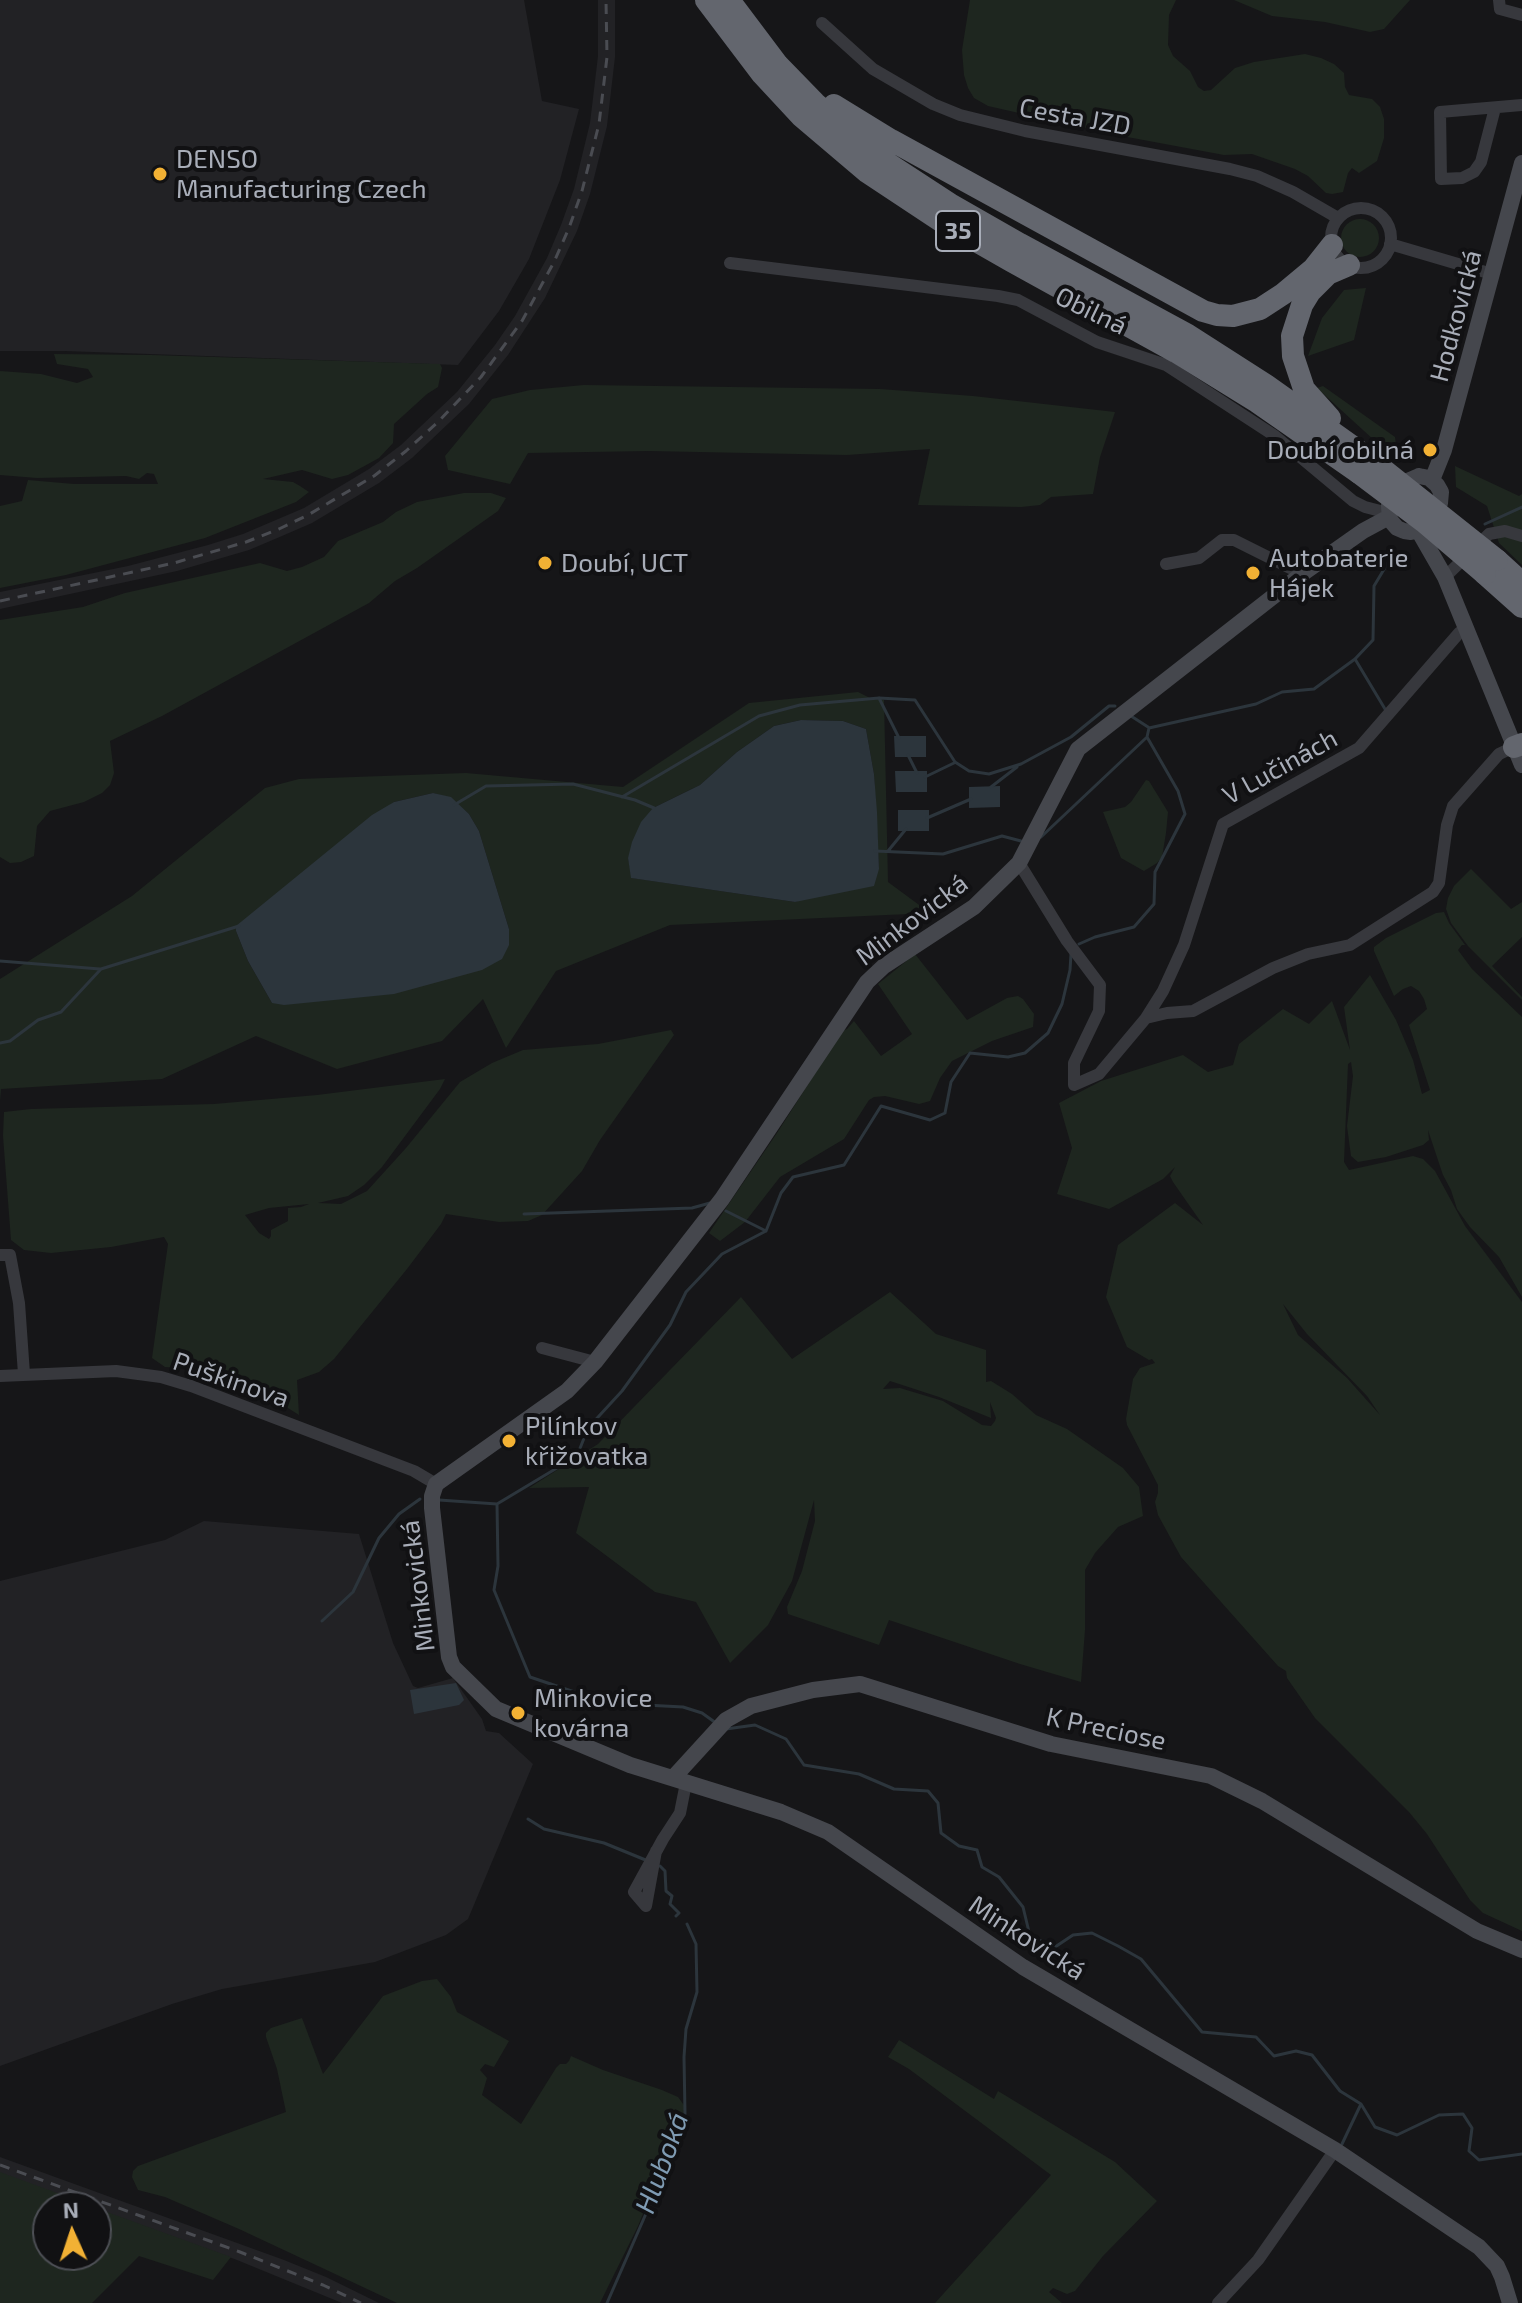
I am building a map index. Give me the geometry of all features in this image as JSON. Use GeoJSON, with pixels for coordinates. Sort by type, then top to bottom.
{"type":"FeatureCollection","features":[{"type":"Feature","properties":{"kind":"highway","name":"35"},"geometry":{"type":"LineString","coordinates":[[706,0],[762,74],[801,116],[867,172],[941,221],[1176,352],[1365,466]]}},
{"type":"Feature","properties":{"kind":"highway","name":"35"},"geometry":{"type":"LineString","coordinates":[[729,0],[778,65],[815,103],[878,157],[950,204],[1188,335],[1266,385],[1491,567],[1522,583]]}},
{"type":"Feature","properties":{"kind":"highway"},"geometry":{"type":"LineString","coordinates":[[750,30],[839,109],[1203,311],[1233,316],[1260,309],[1313,269],[1332,245]]}},
{"type":"Feature","properties":{"kind":"highway"},"geometry":{"type":"LineString","coordinates":[[1349,265],[1328,274],[1302,305],[1292,336],[1293,356],[1304,389],[1365,466]]}},
{"type":"Feature","properties":{"kind":"highway","name":"35"},"geometry":{"type":"LineString","coordinates":[[1491,567],[1522,607]]}},
{"type":"Feature","properties":{"kind":"street"},"geometry":{"type":"LineString","coordinates":[[1499,0],[1500,9],[1522,15]]}},
{"type":"Feature","properties":{"kind":"street","name":"Cesta JZD"},"geometry":{"type":"LineString","coordinates":[[822,23],[873,69],[922,98],[960,115],[1025,131],[1257,176],[1338,218]]}},
{"type":"Feature","properties":{"kind":"street"},"geometry":{"type":"LineString","coordinates":[[1495,108],[1481,162],[1474,172],[1462,178],[1441,179],[1440,112],[1522,105]]}},
{"type":"Feature","properties":{"kind":"street","name":"Hodkovická"},"geometry":{"type":"LineString","coordinates":[[1432,480],[1444,450],[1522,163]]}},
{"type":"Feature","properties":{"kind":"street"},"geometry":{"type":"LineString","coordinates":[[1357,208],[1364,208],[1383,218],[1389,230],[1390,244],[1383,258],[1371,266],[1356,267],[1338,257],[1332,245],[1332,231],[1338,218],[1357,208]]}},
{"type":"Feature","properties":{"kind":"street"},"geometry":{"type":"LineString","coordinates":[[1390,244],[1492,274]]}},
{"type":"Feature","properties":{"kind":"street","name":"Obilná"},"geometry":{"type":"LineString","coordinates":[[730,263],[998,296],[1027,304],[1097,342],[1166,365],[1275,436],[1353,501],[1388,515]]}},
{"type":"Feature","properties":{"kind":"street","name":"Minkovická"},"geometry":{"type":"LineString","coordinates":[[1432,480],[1419,476],[1408,480],[1391,499],[1388,515],[1302,574],[1085,742],[1073,757],[1019,863],[974,907],[884,966],[867,982],[722,1199],[595,1362],[567,1391],[436,1484],[432,1508],[449,1657],[453,1667],[496,1709],[630,1765],[781,1812],[828,1832],[1023,1967],[1335,2150],[1489,2255],[1502,2277],[1510,2303]]}},
{"type":"Feature","properties":{"kind":"street"},"geometry":{"type":"LineString","coordinates":[[1388,515],[1392,523],[1408,532],[1425,525],[1440,503],[1441,492],[1432,480]]}},
{"type":"Feature","properties":{"kind":"street"},"geometry":{"type":"LineString","coordinates":[[1146,1018],[1193,1011],[1273,968],[1308,954],[1350,945],[1433,892],[1439,883],[1447,825],[1453,806],[1499,754],[1519,752],[1445,577],[1418,530]]}},
{"type":"Feature","properties":{"kind":"street"},"geometry":{"type":"LineString","coordinates":[[1445,577],[1489,534],[1505,531],[1522,536]]}},
{"type":"Feature","properties":{"kind":"street"},"geometry":{"type":"LineString","coordinates":[[1166,564],[1199,558],[1222,540],[1234,540],[1302,574]]}},
{"type":"Feature","properties":{"kind":"street","name":"V Lučinách"},"geometry":{"type":"LineString","coordinates":[[1019,863],[1067,941],[1100,985],[1099,1011],[1074,1063],[1074,1085],[1099,1074],[1146,1018],[1163,991],[1184,945],[1223,824],[1359,748],[1466,628]]}},
{"type":"Feature","properties":{"kind":"street"},"geometry":{"type":"LineString","coordinates":[[0,1255],[10,1255],[19,1303],[24,1374]]}},
{"type":"Feature","properties":{"kind":"street"},"geometry":{"type":"LineString","coordinates":[[542,1348],[595,1362]]}},
{"type":"Feature","properties":{"kind":"street","name":"Puškinova"},"geometry":{"type":"LineString","coordinates":[[0,1376],[116,1371],[161,1377],[414,1471],[436,1484]]}},
{"type":"Feature","properties":{"kind":"street","name":"K Preciose"},"geometry":{"type":"LineString","coordinates":[[680,1781],[721,1726],[751,1706],[813,1690],[860,1684],[1051,1744],[1211,1776],[1262,1801],[1477,1931],[1522,1950]]}},
{"type":"Feature","properties":{"kind":"street"},"geometry":{"type":"LineString","coordinates":[[656,1851],[680,1813],[680,1781]]}},
{"type":"Feature","properties":{"kind":"street"},"geometry":{"type":"LineString","coordinates":[[1218,2303],[1258,2260],[1335,2150]]}},
{"type":"Feature","properties":{"kind":"shaded area"},"geometry":{"type":"Polygon","coordinates":[[[0,0],[524,0],[542,101],[579,109],[560,180],[529,259],[499,311],[458,365],[0,351],[0,0]]]}},
{"type":"Feature","properties":{"kind":"shaded area"},"geometry":{"type":"Polygon","coordinates":[[[598,0],[615,0],[615,57],[607,126],[590,194],[577,231],[545,298],[508,355],[469,404],[412,458],[379,483],[312,523],[249,550],[177,571],[0,609],[0,592],[128,566],[208,545],[304,508],[369,469],[401,445],[457,392],[515,316],[547,258],[574,189],[590,123],[598,56],[598,0]]]}},
{"type":"Feature","properties":{"kind":"shaded area"},"geometry":{"type":"Polygon","coordinates":[[[970,0],[1176,0],[1169,15],[1168,45],[1173,56],[1190,71],[1198,87],[1204,91],[1211,90],[1235,68],[1254,62],[1305,54],[1321,58],[1344,73],[1349,95],[1372,99],[1380,107],[1384,119],[1384,138],[1377,161],[1359,173],[1352,168],[1343,192],[1332,194],[1326,193],[1308,176],[1295,169],[1252,154],[1224,155],[988,106],[974,98],[964,75],[962,50],[970,0]]]}},
{"type":"Feature","properties":{"kind":"shaded area"},"geometry":{"type":"Polygon","coordinates":[[[1234,0],[1410,0],[1384,29],[1370,32],[1325,22],[1272,16],[1234,0]]]}},
{"type":"Feature","properties":{"kind":"shaded area"},"geometry":{"type":"Polygon","coordinates":[[[1360,219],[1374,224],[1379,238],[1374,252],[1360,257],[1346,252],[1341,238],[1346,224],[1360,219]]]}},
{"type":"Feature","properties":{"kind":"shaded area"},"geometry":{"type":"Polygon","coordinates":[[[1366,288],[1354,340],[1308,356],[1322,318],[1344,290],[1366,288]]]}},
{"type":"Feature","properties":{"kind":"shaded area"},"geometry":{"type":"Polygon","coordinates":[[[54,354],[440,364],[442,368],[438,387],[394,424],[393,443],[379,458],[348,475],[332,479],[302,470],[263,479],[293,482],[309,492],[296,502],[205,538],[66,575],[0,588],[0,506],[22,501],[28,480],[74,484],[158,484],[154,474],[147,473],[139,479],[126,476],[37,478],[0,475],[0,371],[41,374],[77,383],[93,377],[88,369],[57,364],[54,354]]]}},
{"type":"Feature","properties":{"kind":"shaded area"},"geometry":{"type":"Polygon","coordinates":[[[584,385],[880,389],[1115,412],[1100,457],[1093,494],[1051,497],[1040,505],[1021,507],[918,505],[930,449],[847,455],[649,451],[528,453],[510,484],[448,470],[445,456],[492,399],[530,390],[584,385]]]}},
{"type":"Feature","properties":{"kind":"shaded area"},"geometry":{"type":"Polygon","coordinates":[[[1323,386],[1395,437],[1398,462],[1317,388],[1323,386]]]}},
{"type":"Feature","properties":{"kind":"shaded area"},"geometry":{"type":"Polygon","coordinates":[[[1455,466],[1519,496],[1522,494],[1522,565],[1499,543],[1487,506],[1456,487],[1455,466]]]}},
{"type":"Feature","properties":{"kind":"shaded area"},"geometry":{"type":"Polygon","coordinates":[[[464,493],[491,493],[506,498],[498,511],[395,581],[369,603],[110,741],[114,773],[110,785],[84,802],[50,811],[37,826],[34,856],[10,863],[0,857],[0,620],[83,607],[125,593],[260,563],[287,571],[302,567],[324,557],[338,541],[383,522],[417,502],[464,493]]]}},
{"type":"Feature","properties":{"kind":"shaded area"},"geometry":{"type":"Polygon","coordinates":[[[858,692],[884,700],[888,882],[930,913],[670,925],[556,971],[506,1048],[483,999],[442,1041],[337,1069],[256,1036],[162,1079],[1,1089],[0,1101],[0,979],[132,896],[265,788],[299,779],[466,773],[623,787],[749,703],[858,692]],[[801,720],[774,726],[737,752],[700,785],[653,808],[628,858],[632,878],[795,902],[879,869],[874,774],[866,729],[843,721],[801,720]],[[433,793],[394,802],[236,931],[248,961],[272,1003],[509,929],[479,831],[469,814],[451,798],[433,793]]]}},
{"type":"Feature","properties":{"kind":"shaded area"},"geometry":{"type":"Polygon","coordinates":[[[801,720],[843,721],[866,729],[877,812],[879,869],[874,886],[795,902],[631,878],[628,858],[632,842],[641,822],[653,808],[700,785],[737,752],[774,726],[801,720]]]}},
{"type":"Feature","properties":{"kind":"shaded area"},"geometry":{"type":"Polygon","coordinates":[[[894,736],[926,736],[926,757],[895,757],[894,736]]]}},
{"type":"Feature","properties":{"kind":"shaded area"},"geometry":{"type":"Polygon","coordinates":[[[895,771],[927,771],[927,792],[896,792],[895,771]]]}},
{"type":"Feature","properties":{"kind":"shaded area"},"geometry":{"type":"Polygon","coordinates":[[[1146,780],[1168,812],[1162,857],[1144,871],[1121,858],[1103,812],[1125,807],[1146,780]]]}},
{"type":"Feature","properties":{"kind":"shaded area"},"geometry":{"type":"Polygon","coordinates":[[[1000,786],[1000,807],[969,808],[969,787],[1000,786]]]}},
{"type":"Feature","properties":{"kind":"shaded area"},"geometry":{"type":"Polygon","coordinates":[[[433,793],[451,797],[469,814],[479,831],[509,929],[509,945],[502,959],[482,970],[394,994],[284,1005],[272,1003],[248,961],[236,926],[372,815],[394,802],[433,793]]]}},
{"type":"Feature","properties":{"kind":"shaded area"},"geometry":{"type":"Polygon","coordinates":[[[898,810],[929,810],[929,831],[898,831],[898,810]]]}},
{"type":"Feature","properties":{"kind":"shaded area"},"geometry":{"type":"Polygon","coordinates":[[[1471,869],[1511,909],[1522,902],[1522,937],[1492,966],[1522,1000],[1468,946],[1451,923],[1446,909],[1448,898],[1454,886],[1471,869]]]}},
{"type":"Feature","properties":{"kind":"shaded area"},"geometry":{"type":"Polygon","coordinates":[[[1444,912],[1465,945],[1458,950],[1472,969],[1522,1017],[1522,1297],[1499,1257],[1457,1209],[1428,1130],[1429,1140],[1423,1145],[1358,1162],[1351,1156],[1347,1126],[1353,1076],[1351,1062],[1348,1064],[1344,1162],[1349,1170],[1413,1156],[1423,1159],[1435,1171],[1465,1226],[1522,1302],[1522,1931],[1483,1913],[1470,1900],[1409,1812],[1315,1718],[1287,1678],[1286,1671],[1278,1666],[1181,1557],[1158,1515],[1155,1502],[1158,1485],[1126,1419],[1133,1379],[1140,1368],[1155,1363],[1127,1347],[1106,1297],[1118,1245],[1175,1203],[1203,1225],[1170,1176],[1175,1167],[1163,1179],[1109,1209],[1057,1194],[1072,1148],[1059,1103],[1101,1081],[1183,1055],[1208,1072],[1233,1065],[1239,1044],[1283,1009],[1309,1024],[1332,1001],[1350,1050],[1344,1007],[1370,975],[1396,1020],[1413,1060],[1422,1094],[1430,1090],[1409,1025],[1427,1009],[1424,999],[1411,986],[1394,996],[1374,947],[1436,913],[1444,912]],[[1283,1304],[1298,1335],[1347,1378],[1380,1415],[1367,1396],[1307,1334],[1283,1304]]]}},
{"type":"Feature","properties":{"kind":"shaded area"},"geometry":{"type":"Polygon","coordinates":[[[915,954],[967,1020],[1007,998],[1018,996],[1034,1014],[1033,1027],[992,1041],[952,1061],[930,1101],[919,1104],[885,1096],[869,1100],[844,1139],[780,1177],[745,1222],[720,1241],[709,1233],[842,1031],[854,1021],[881,1056],[912,1034],[878,984],[915,954]]]}},
{"type":"Feature","properties":{"kind":"shaded area"},"geometry":{"type":"Polygon","coordinates":[[[671,1030],[674,1035],[600,1140],[582,1171],[542,1215],[528,1221],[499,1222],[446,1214],[407,1269],[334,1359],[319,1372],[297,1380],[299,1415],[269,1396],[231,1384],[233,1372],[165,1367],[152,1358],[168,1244],[164,1237],[111,1247],[51,1253],[24,1250],[11,1240],[4,1112],[214,1104],[445,1079],[382,1167],[364,1185],[348,1196],[318,1203],[341,1204],[367,1191],[460,1082],[492,1063],[523,1050],[598,1044],[671,1030]],[[309,1204],[269,1208],[245,1215],[259,1233],[269,1239],[271,1230],[288,1221],[288,1208],[309,1204]]]}},
{"type":"Feature","properties":{"kind":"shaded area"},"geometry":{"type":"Polygon","coordinates":[[[890,1292],[936,1334],[986,1350],[986,1382],[991,1381],[1012,1394],[1036,1415],[1067,1429],[1123,1468],[1139,1487],[1143,1516],[1118,1527],[1095,1553],[1085,1570],[1081,1682],[889,1620],[879,1645],[788,1614],[787,1607],[802,1571],[815,1521],[814,1500],[792,1581],[768,1625],[730,1663],[696,1602],[655,1592],[576,1533],[589,1487],[529,1488],[598,1444],[741,1297],[792,1359],[890,1292]],[[890,1381],[883,1389],[900,1388],[943,1401],[982,1425],[991,1426],[995,1421],[990,1402],[991,1418],[890,1381]]]}},
{"type":"Feature","properties":{"kind":"shaded area"},"geometry":{"type":"Polygon","coordinates":[[[204,1521],[359,1534],[393,1643],[413,1686],[418,1688],[453,1678],[482,1719],[486,1731],[499,1733],[533,1764],[468,1919],[446,1935],[375,1962],[222,1989],[0,2066],[0,1581],[165,1540],[204,1521]]]}},
{"type":"Feature","properties":{"kind":"shaded area"},"geometry":{"type":"Polygon","coordinates":[[[456,1683],[464,1700],[459,1705],[414,1714],[410,1690],[456,1683]]]}},
{"type":"Feature","properties":{"kind":"shaded area"},"geometry":{"type":"Polygon","coordinates":[[[437,1979],[451,1997],[457,2012],[509,2041],[494,2067],[485,2064],[480,2070],[487,2078],[482,2095],[521,2124],[556,2068],[566,2064],[571,2056],[678,2097],[686,2108],[638,2226],[600,2303],[397,2303],[239,2229],[165,2197],[138,2190],[132,2177],[138,2166],[286,2112],[266,2037],[271,2028],[302,2018],[323,2074],[383,1996],[422,1981],[437,1979]]]}},
{"type":"Feature","properties":{"kind":"shaded area"},"geometry":{"type":"Polygon","coordinates":[[[899,2040],[994,2099],[998,2091],[1115,2162],[1157,2201],[1103,2256],[1075,2291],[1067,2294],[1053,2288],[1049,2292],[1062,2303],[935,2303],[1051,2175],[909,2069],[888,2057],[899,2040]]]}},
{"type":"Feature","properties":{"kind":"shaded area"},"geometry":{"type":"Polygon","coordinates":[[[0,2157],[94,2191],[47,2191],[0,2174],[0,2157]]]}},
{"type":"Feature","properties":{"kind":"shaded area"},"geometry":{"type":"Polygon","coordinates":[[[0,2172],[52,2191],[32,2191],[32,2271],[112,2271],[112,2214],[231,2257],[213,2280],[139,2256],[92,2303],[0,2303],[0,2172]]]}},
{"type":"Feature","properties":{"kind":"shaded area"},"geometry":{"type":"Polygon","coordinates":[[[112,2198],[284,2260],[379,2303],[342,2303],[237,2260],[112,2215],[112,2198]]]}},
{"type":"Feature","properties":{"kind":"waterway"},"geometry":{"type":"LineString","coordinates":[[1485,524],[1522,507]]}},
{"type":"Feature","properties":{"kind":"waterway"},"geometry":{"type":"LineString","coordinates":[[1079,944],[1134,927],[1154,904],[1155,872],[1185,814],[1178,791],[1147,737],[1149,728],[1256,704],[1282,692],[1314,689],[1355,659],[1373,640],[1374,586],[1389,561]]}},
{"type":"Feature","properties":{"kind":"waterway"},"geometry":{"type":"LineString","coordinates":[[1355,659],[1385,709]]}},
{"type":"Feature","properties":{"kind":"waterway"},"geometry":{"type":"LineString","coordinates":[[879,698],[899,738]]}},
{"type":"Feature","properties":{"kind":"waterway"},"geometry":{"type":"LineString","coordinates":[[622,797],[759,716],[800,705],[879,698],[915,700],[955,762],[969,771],[989,774],[1021,764],[1071,737],[1109,706],[1115,706]]}},
{"type":"Feature","properties":{"kind":"waterway"},"geometry":{"type":"LineString","coordinates":[[1131,716],[1148,727]]}},
{"type":"Feature","properties":{"kind":"waterway"},"geometry":{"type":"LineString","coordinates":[[1041,837],[1146,738]]}},
{"type":"Feature","properties":{"kind":"waterway"},"geometry":{"type":"LineString","coordinates":[[908,755],[917,773]]}},
{"type":"Feature","properties":{"kind":"waterway"},"geometry":{"type":"LineString","coordinates":[[925,777],[954,763]]}},
{"type":"Feature","properties":{"kind":"waterway"},"geometry":{"type":"LineString","coordinates":[[991,787],[1017,767]]}},
{"type":"Feature","properties":{"kind":"waterway"},"geometry":{"type":"LineString","coordinates":[[454,805],[486,786],[573,784],[654,808]]}},
{"type":"Feature","properties":{"kind":"waterway"},"geometry":{"type":"LineString","coordinates":[[927,818],[971,799]]}},
{"type":"Feature","properties":{"kind":"waterway"},"geometry":{"type":"LineString","coordinates":[[888,851],[906,829]]}},
{"type":"Feature","properties":{"kind":"waterway"},"geometry":{"type":"LineString","coordinates":[[875,851],[943,854],[1002,836],[1021,841]]}},
{"type":"Feature","properties":{"kind":"waterway"},"geometry":{"type":"LineString","coordinates":[[0,1043],[10,1041],[38,1020],[61,1012],[101,969],[239,926]]}},
{"type":"Feature","properties":{"kind":"waterway"},"geometry":{"type":"LineString","coordinates":[[716,1723],[702,1713],[683,1707],[607,1703],[530,1677],[494,1590],[498,1566],[497,1504],[577,1456],[588,1428],[622,1391],[670,1325],[686,1292],[722,1254],[766,1231],[781,1193],[793,1177],[844,1165],[881,1106],[930,1120],[945,1113],[951,1082],[970,1053],[1008,1057],[1025,1053],[1048,1033],[1062,1004],[1071,954]]}},
{"type":"Feature","properties":{"kind":"waterway"},"geometry":{"type":"LineString","coordinates":[[0,961],[100,969]]}},
{"type":"Feature","properties":{"kind":"waterway"},"geometry":{"type":"LineString","coordinates":[[524,1214],[692,1208],[710,1203]]}},
{"type":"Feature","properties":{"kind":"waterway"},"geometry":{"type":"LineString","coordinates":[[726,1211],[766,1231]]}},
{"type":"Feature","properties":{"kind":"waterway"},"geometry":{"type":"LineString","coordinates":[[322,1621],[353,1592],[379,1538],[399,1514],[420,1499]]}},
{"type":"Feature","properties":{"kind":"waterway"},"geometry":{"type":"LineString","coordinates":[[439,1500],[497,1504]]}},
{"type":"Feature","properties":{"kind":"waterway"},"geometry":{"type":"LineString","coordinates":[[726,1729],[755,1725],[786,1739],[804,1765],[859,1774],[894,1789],[928,1791],[938,1803],[941,1833],[959,1846],[977,1850],[982,1867],[999,1877],[1023,1907],[1030,1936],[1055,1947],[1073,1935],[1092,1933],[1118,1946],[1141,1959],[1202,2032],[1256,2037],[1274,2056],[1296,2051],[1312,2055],[1340,2091],[1361,2104],[1375,2127],[1397,2135],[1439,2115],[1463,2114],[1472,2128],[1469,2151],[1479,2160],[1522,2154]]}},
{"type":"Feature","properties":{"kind":"waterway","name":"Hluboká"},"geometry":{"type":"LineString","coordinates":[[528,1819],[544,1829],[604,1843],[648,1861]]}},
{"type":"Feature","properties":{"kind":"waterway","name":"Hluboká"},"geometry":{"type":"LineString","coordinates":[[660,1866],[665,1871],[666,1891],[672,1896],[670,1904],[679,1913],[676,1916]]}},
{"type":"Feature","properties":{"kind":"waterway","name":"Hluboká"},"geometry":{"type":"LineString","coordinates":[[607,2303],[672,2154],[685,2114],[686,2029],[697,1992],[696,1944],[687,1924]]}},
{"type":"Feature","properties":{"kind":"waterway"},"geometry":{"type":"LineString","coordinates":[[1342,2144],[1361,2104]]}},
{"type":"Feature","properties":{"kind":"railway"},"geometry":{"type":"LineString","coordinates":[[0,601],[174,563],[279,529],[374,476],[438,422],[481,377],[522,321],[569,228],[599,124],[607,57],[606,0]]}},
{"type":"Feature","properties":{"kind":"railway"},"geometry":{"type":"LineString","coordinates":[[0,2165],[240,2252],[361,2303]]}},
{"type":"Feature","properties":{"kind":"place","name":"DENSO Manufacturing Czech"},"geometry":{"type":"Point","coordinates":[160,174]}},
{"type":"Feature","properties":{"kind":"place","name":"Doubí obilná"},"geometry":{"type":"Point","coordinates":[1430,450]}},
{"type":"Feature","properties":{"kind":"place","name":"Doubí, UCT"},"geometry":{"type":"Point","coordinates":[545,563]}},
{"type":"Feature","properties":{"kind":"place","name":"Autobaterie Hájek"},"geometry":{"type":"Point","coordinates":[1253,573]}},
{"type":"Feature","properties":{"kind":"place","name":"Pilínkov křižovatka"},"geometry":{"type":"Point","coordinates":[509,1441]}},
{"type":"Feature","properties":{"kind":"place","name":"Minkovice kovárna"},"geometry":{"type":"Point","coordinates":[518,1713]}}]}
